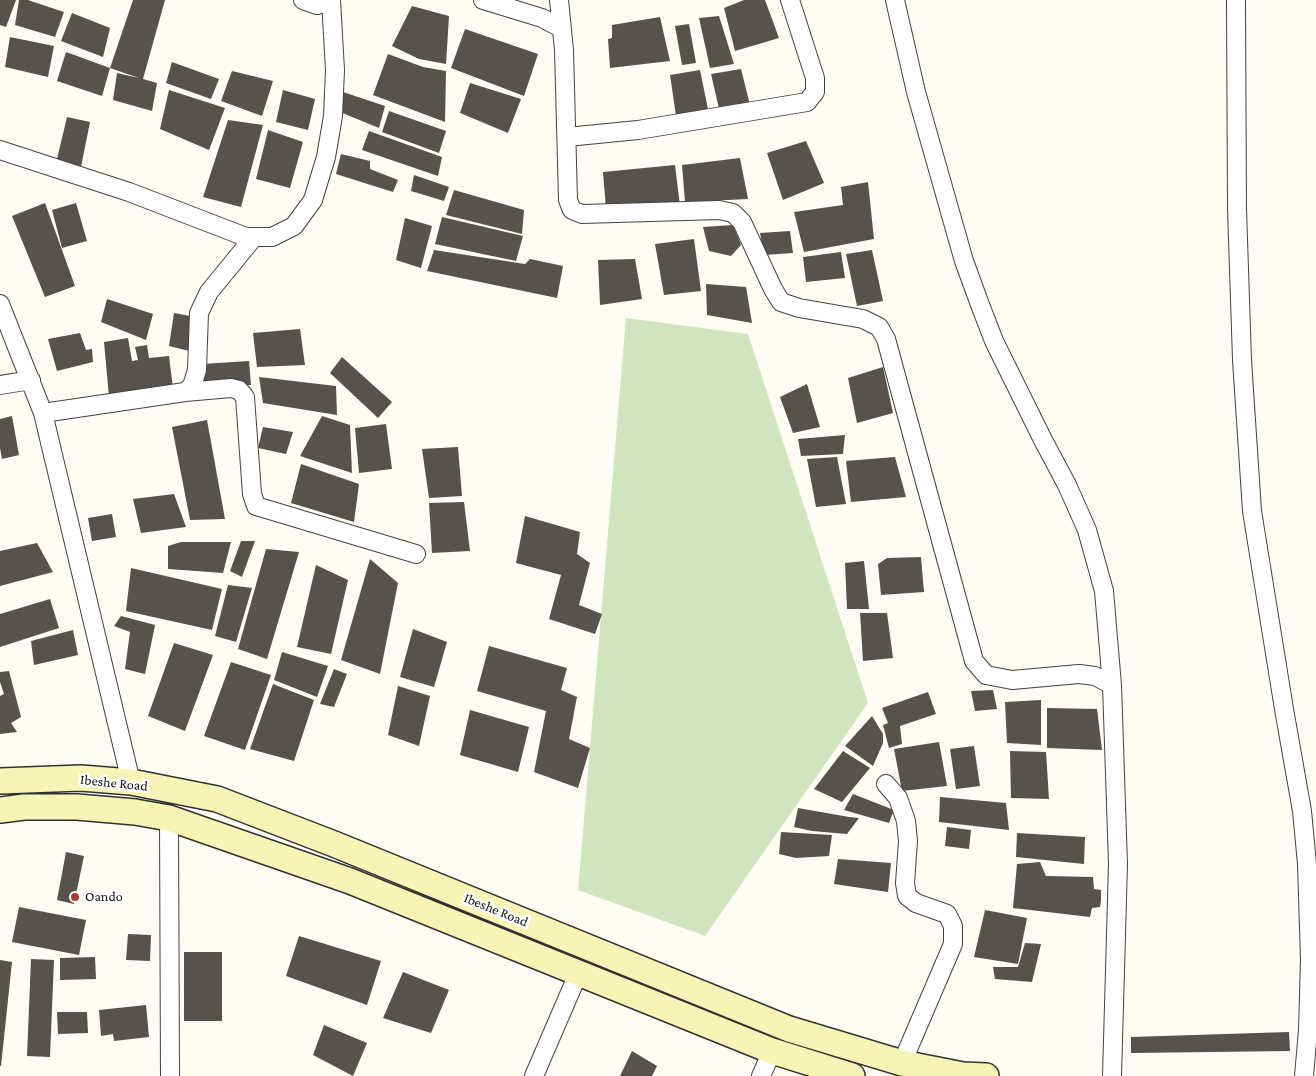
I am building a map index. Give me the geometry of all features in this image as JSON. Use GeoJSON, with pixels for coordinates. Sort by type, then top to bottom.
{"type":"FeatureCollection","features":[{"type":"Feature","properties":{"kind":"main road","name":"Ibeshe Road"},"geometry":{"type":"LineString","coordinates":[[0,781],[81,778],[131,782],[217,799],[334,844],[789,1029],[902,1063],[962,1074],[986,1076]]}},
{"type":"Feature","properties":{"kind":"main road","name":"Ibeshe Road"},"geometry":{"type":"LineString","coordinates":[[0,810],[24,807],[77,806],[135,812],[169,818],[350,881],[772,1051],[852,1076]]}},
{"type":"Feature","properties":{"kind":"street"},"geometry":{"type":"LineString","coordinates":[[0,150],[129,192],[246,237],[272,237],[294,226],[313,200],[326,157],[333,116],[335,70],[331,0],[317,5],[304,0]]}},
{"type":"Feature","properties":{"kind":"street"},"geometry":{"type":"LineString","coordinates":[[483,0],[542,18],[561,28]]}},
{"type":"Feature","properties":{"kind":"street"},"geometry":{"type":"LineString","coordinates":[[558,0],[564,50],[568,200],[572,210],[582,214],[719,210],[733,213],[742,222],[781,302],[799,308],[864,318],[879,327],[886,339],[974,661],[986,674],[1012,680],[1079,674],[1095,676],[1112,685]]}},
{"type":"Feature","properties":{"kind":"street"},"geometry":{"type":"LineString","coordinates":[[567,137],[638,130],[807,102],[815,92],[815,78],[790,0]]}},
{"type":"Feature","properties":{"kind":"street"},"geometry":{"type":"LineString","coordinates":[[895,0],[919,101],[964,261],[978,302],[994,341],[1067,485],[1087,530],[1104,591],[1112,685],[1118,864],[1112,1076]]}},
{"type":"Feature","properties":{"kind":"street"},"geometry":{"type":"LineString","coordinates":[[1236,0],[1237,209],[1242,360],[1252,511],[1302,810],[1307,864],[1310,960],[1308,1030],[1304,1076]]}},
{"type":"Feature","properties":{"kind":"street"},"geometry":{"type":"LineString","coordinates":[[185,392],[192,386],[197,370],[199,313],[209,292],[254,237]]}},
{"type":"Feature","properties":{"kind":"street"},"geometry":{"type":"LineString","coordinates":[[0,304],[43,413],[131,782]]}},
{"type":"Feature","properties":{"kind":"street"},"geometry":{"type":"LineString","coordinates":[[0,385],[31,380]]}},
{"type":"Feature","properties":{"kind":"street"},"geometry":{"type":"LineString","coordinates":[[43,413],[185,392],[231,388],[239,390],[245,397],[252,494],[256,506],[416,554]]}},
{"type":"Feature","properties":{"kind":"street"},"geometry":{"type":"LineString","coordinates":[[886,784],[898,798],[906,821],[908,841],[904,883],[907,896],[916,903],[947,914],[953,926],[954,944],[902,1063]]}},
{"type":"Feature","properties":{"kind":"street"},"geometry":{"type":"LineString","coordinates":[[169,818],[170,1076]]}},
{"type":"Feature","properties":{"kind":"street"},"geometry":{"type":"LineString","coordinates":[[534,1076],[578,974]]}},
{"type":"Feature","properties":{"kind":"street"},"geometry":{"type":"LineString","coordinates":[[761,1076],[772,1051]]}},
{"type":"Feature","properties":{"kind":"green space"},"geometry":{"type":"Polygon","coordinates":[[[626,318],[748,334],[868,703],[705,936],[578,890],[626,318]]]}},
{"type":"Feature","properties":{"kind":"building"},"geometry":{"type":"Polygon","coordinates":[[[0,0],[16,0],[6,27],[0,25],[0,0]]]}},
{"type":"Feature","properties":{"kind":"building"},"geometry":{"type":"Polygon","coordinates":[[[19,0],[28,0],[64,12],[55,37],[15,25],[19,0]]]}},
{"type":"Feature","properties":{"kind":"building"},"geometry":{"type":"Polygon","coordinates":[[[133,0],[165,0],[143,79],[157,83],[152,111],[113,100],[117,73],[139,78],[110,68],[133,0]]]}},
{"type":"Feature","properties":{"kind":"building"},"geometry":{"type":"Polygon","coordinates":[[[744,0],[765,0],[779,38],[735,51],[724,8],[744,0]]]}},
{"type":"Feature","properties":{"kind":"building"},"geometry":{"type":"Polygon","coordinates":[[[412,6],[449,16],[446,64],[419,59],[392,46],[412,6]]]}},
{"type":"Feature","properties":{"kind":"building"},"geometry":{"type":"Polygon","coordinates":[[[72,13],[110,28],[103,57],[61,41],[72,13]]]}},
{"type":"Feature","properties":{"kind":"building"},"geometry":{"type":"Polygon","coordinates":[[[719,16],[734,64],[710,68],[699,18],[719,16]]]}},
{"type":"Feature","properties":{"kind":"building"},"geometry":{"type":"Polygon","coordinates":[[[660,17],[670,61],[610,68],[608,39],[612,38],[612,25],[660,17]]]}},
{"type":"Feature","properties":{"kind":"building"},"geometry":{"type":"Polygon","coordinates":[[[689,24],[696,63],[682,65],[675,26],[689,24]]]}},
{"type":"Feature","properties":{"kind":"building"},"geometry":{"type":"Polygon","coordinates":[[[465,29],[538,54],[524,96],[451,68],[465,29]]]}},
{"type":"Feature","properties":{"kind":"building"},"geometry":{"type":"Polygon","coordinates":[[[10,37],[54,46],[48,77],[5,67],[10,37]]]}},
{"type":"Feature","properties":{"kind":"building"},"geometry":{"type":"Polygon","coordinates":[[[66,52],[110,68],[102,96],[57,81],[66,52]]]}},
{"type":"Feature","properties":{"kind":"building"},"geometry":{"type":"Polygon","coordinates":[[[388,54],[423,67],[446,71],[445,122],[373,95],[388,54]]]}},
{"type":"Feature","properties":{"kind":"building"},"geometry":{"type":"Polygon","coordinates":[[[172,62],[219,79],[211,99],[166,83],[172,62]]]}},
{"type":"Feature","properties":{"kind":"building"},"geometry":{"type":"Polygon","coordinates":[[[741,69],[750,105],[720,113],[711,74],[741,69]]]}},
{"type":"Feature","properties":{"kind":"building"},"geometry":{"type":"Polygon","coordinates":[[[700,70],[708,109],[676,116],[670,75],[700,70]]]}},
{"type":"Feature","properties":{"kind":"building"},"geometry":{"type":"Polygon","coordinates":[[[232,71],[273,81],[262,116],[221,101],[232,71]]]}},
{"type":"Feature","properties":{"kind":"building"},"geometry":{"type":"Polygon","coordinates":[[[470,83],[521,99],[508,133],[460,113],[470,83]]]}},
{"type":"Feature","properties":{"kind":"building"},"geometry":{"type":"Polygon","coordinates":[[[169,90],[225,108],[209,150],[160,129],[169,90]]]}},
{"type":"Feature","properties":{"kind":"building"},"geometry":{"type":"Polygon","coordinates":[[[283,90],[315,99],[308,130],[276,122],[283,90]]]}},
{"type":"Feature","properties":{"kind":"building"},"geometry":{"type":"Polygon","coordinates":[[[343,92],[385,106],[379,128],[340,112],[343,92]]]}},
{"type":"Feature","properties":{"kind":"building"},"geometry":{"type":"Polygon","coordinates":[[[389,111],[446,131],[439,153],[382,132],[389,111]]]}},
{"type":"Feature","properties":{"kind":"building"},"geometry":{"type":"Polygon","coordinates":[[[67,117],[90,122],[81,167],[57,159],[67,117]]]}},
{"type":"Feature","properties":{"kind":"building"},"geometry":{"type":"Polygon","coordinates":[[[228,120],[263,125],[241,207],[203,197],[228,120]]]}},
{"type":"Feature","properties":{"kind":"building"},"geometry":{"type":"Polygon","coordinates":[[[268,130],[303,142],[290,188],[256,179],[268,130]]]}},
{"type":"Feature","properties":{"kind":"building"},"geometry":{"type":"Polygon","coordinates":[[[369,131],[442,157],[438,176],[362,150],[369,131]]]}},
{"type":"Feature","properties":{"kind":"building"},"geometry":{"type":"Polygon","coordinates":[[[806,141],[824,183],[783,200],[767,153],[806,141]]]}},
{"type":"Feature","properties":{"kind":"building"},"geometry":{"type":"Polygon","coordinates":[[[341,154],[370,161],[370,169],[398,180],[393,192],[336,174],[341,154]]]}},
{"type":"Feature","properties":{"kind":"building"},"geometry":{"type":"Polygon","coordinates":[[[740,158],[748,199],[685,202],[682,165],[740,158]]]}},
{"type":"Feature","properties":{"kind":"building"},"geometry":{"type":"Polygon","coordinates":[[[675,165],[680,206],[606,209],[603,172],[675,165]]]}},
{"type":"Feature","properties":{"kind":"building"},"geometry":{"type":"Polygon","coordinates":[[[414,175],[449,187],[444,201],[411,191],[414,175]]]}},
{"type":"Feature","properties":{"kind":"building"},"geometry":{"type":"Polygon","coordinates":[[[868,182],[874,239],[804,252],[794,212],[843,205],[841,187],[868,182]]]}},
{"type":"Feature","properties":{"kind":"building"},"geometry":{"type":"Polygon","coordinates":[[[454,190],[524,210],[522,234],[446,215],[454,190]]]}},
{"type":"Feature","properties":{"kind":"building"},"geometry":{"type":"Polygon","coordinates":[[[45,203],[75,286],[45,297],[12,216],[45,203]]]}},
{"type":"Feature","properties":{"kind":"building"},"geometry":{"type":"Polygon","coordinates":[[[76,203],[87,241],[62,248],[52,210],[76,203]]]}},
{"type":"Feature","properties":{"kind":"building"},"geometry":{"type":"Polygon","coordinates":[[[442,217],[523,236],[516,261],[435,244],[442,217]]]}},
{"type":"Feature","properties":{"kind":"building"},"geometry":{"type":"Polygon","coordinates":[[[405,218],[432,226],[421,268],[396,260],[405,218]]]}},
{"type":"Feature","properties":{"kind":"building"},"geometry":{"type":"Polygon","coordinates":[[[733,225],[741,245],[731,256],[709,251],[703,227],[733,225]]]}},
{"type":"Feature","properties":{"kind":"building"},"geometry":{"type":"Polygon","coordinates":[[[790,231],[793,253],[764,255],[760,233],[790,231]]]}},
{"type":"Feature","properties":{"kind":"building"},"geometry":{"type":"Polygon","coordinates":[[[694,239],[701,291],[664,295],[655,244],[694,239]]]}},
{"type":"Feature","properties":{"kind":"building"},"geometry":{"type":"Polygon","coordinates":[[[434,250],[525,264],[530,259],[563,266],[557,298],[427,271],[434,250]]]}},
{"type":"Feature","properties":{"kind":"building"},"geometry":{"type":"Polygon","coordinates":[[[872,250],[883,301],[857,306],[846,254],[872,250]]]}},
{"type":"Feature","properties":{"kind":"building"},"geometry":{"type":"Polygon","coordinates":[[[841,252],[845,278],[806,282],[803,257],[841,252]]]}},
{"type":"Feature","properties":{"kind":"building"},"geometry":{"type":"Polygon","coordinates":[[[635,259],[642,299],[600,305],[598,260],[635,259]]]}},
{"type":"Feature","properties":{"kind":"building"},"geometry":{"type":"Polygon","coordinates":[[[706,284],[746,287],[752,323],[707,315],[706,284]]]}},
{"type":"Feature","properties":{"kind":"building"},"geometry":{"type":"Polygon","coordinates":[[[107,299],[153,314],[146,340],[101,322],[107,299]]]}},
{"type":"Feature","properties":{"kind":"building"},"geometry":{"type":"Polygon","coordinates":[[[174,313],[195,317],[189,351],[169,346],[174,313]]]}},
{"type":"Feature","properties":{"kind":"building"},"geometry":{"type":"Polygon","coordinates":[[[300,329],[305,365],[257,367],[253,333],[300,329]]]}},
{"type":"Feature","properties":{"kind":"building"},"geometry":{"type":"Polygon","coordinates":[[[80,333],[86,350],[92,349],[93,362],[57,371],[48,339],[80,333]]]}},
{"type":"Feature","properties":{"kind":"building"},"geometry":{"type":"Polygon","coordinates":[[[128,338],[132,361],[138,360],[135,347],[147,345],[149,358],[169,356],[173,388],[109,397],[104,342],[128,338]]]}},
{"type":"Feature","properties":{"kind":"building"},"geometry":{"type":"Polygon","coordinates":[[[342,357],[392,402],[378,418],[330,373],[342,357]]]}},
{"type":"Feature","properties":{"kind":"building"},"geometry":{"type":"Polygon","coordinates":[[[249,361],[251,385],[204,388],[202,364],[249,361]]]}},
{"type":"Feature","properties":{"kind":"building"},"geometry":{"type":"Polygon","coordinates":[[[883,367],[893,413],[857,423],[848,378],[883,367]]]}},
{"type":"Feature","properties":{"kind":"building"},"geometry":{"type":"Polygon","coordinates":[[[259,377],[336,386],[337,415],[263,403],[259,377]]]}},
{"type":"Feature","properties":{"kind":"building"},"geometry":{"type":"Polygon","coordinates":[[[807,384],[820,427],[793,433],[780,397],[807,384]]]}},
{"type":"Feature","properties":{"kind":"building"},"geometry":{"type":"Polygon","coordinates":[[[12,416],[19,455],[2,459],[0,419],[12,416]]]}},
{"type":"Feature","properties":{"kind":"building"},"geometry":{"type":"Polygon","coordinates":[[[322,416],[350,425],[352,473],[300,456],[322,416]]]}},
{"type":"Feature","properties":{"kind":"building"},"geometry":{"type":"Polygon","coordinates":[[[207,420],[225,519],[190,520],[172,427],[207,420]]]}},
{"type":"Feature","properties":{"kind":"building"},"geometry":{"type":"Polygon","coordinates":[[[386,424],[392,469],[359,473],[355,428],[386,424]]]}},
{"type":"Feature","properties":{"kind":"building"},"geometry":{"type":"Polygon","coordinates":[[[263,427],[293,432],[286,454],[258,448],[263,427]]]}},
{"type":"Feature","properties":{"kind":"building"},"geometry":{"type":"Polygon","coordinates":[[[845,435],[843,454],[801,456],[798,439],[845,435]]]}},
{"type":"Feature","properties":{"kind":"building"},"geometry":{"type":"Polygon","coordinates":[[[458,447],[462,496],[429,498],[422,449],[458,447]]]}},
{"type":"Feature","properties":{"kind":"building"},"geometry":{"type":"Polygon","coordinates":[[[837,457],[846,504],[816,507],[807,459],[837,457]]]}},
{"type":"Feature","properties":{"kind":"building"},"geometry":{"type":"Polygon","coordinates":[[[895,457],[906,497],[851,502],[846,461],[895,457]]]}},
{"type":"Feature","properties":{"kind":"building"},"geometry":{"type":"Polygon","coordinates":[[[301,464],[359,484],[354,522],[291,503],[301,464]]]}},
{"type":"Feature","properties":{"kind":"building"},"geometry":{"type":"Polygon","coordinates":[[[174,494],[186,527],[141,533],[133,499],[174,494]]]}},
{"type":"Feature","properties":{"kind":"building"},"geometry":{"type":"Polygon","coordinates":[[[464,502],[470,551],[432,553],[429,503],[464,502]]]}},
{"type":"Feature","properties":{"kind":"building"},"geometry":{"type":"Polygon","coordinates":[[[112,514],[116,537],[92,541],[88,518],[112,514]]]}},
{"type":"Feature","properties":{"kind":"building"},"geometry":{"type":"Polygon","coordinates":[[[525,516],[580,532],[577,554],[590,563],[579,605],[602,614],[595,634],[549,619],[561,575],[516,563],[525,516]]]}},
{"type":"Feature","properties":{"kind":"building"},"geometry":{"type":"Polygon","coordinates":[[[241,541],[255,541],[242,577],[230,571],[241,541]]]}},
{"type":"Feature","properties":{"kind":"building"},"geometry":{"type":"Polygon","coordinates":[[[181,542],[231,542],[223,573],[168,569],[168,546],[181,542]]]}},
{"type":"Feature","properties":{"kind":"building"},"geometry":{"type":"Polygon","coordinates":[[[37,543],[53,572],[0,586],[0,551],[37,543]]]}},
{"type":"Feature","properties":{"kind":"building"},"geometry":{"type":"Polygon","coordinates":[[[266,549],[299,552],[267,659],[238,649],[266,549]]]}},
{"type":"Feature","properties":{"kind":"building"},"geometry":{"type":"Polygon","coordinates":[[[921,557],[924,592],[881,595],[878,564],[887,558],[921,557]]]}},
{"type":"Feature","properties":{"kind":"building"},"geometry":{"type":"Polygon","coordinates":[[[370,559],[398,583],[380,674],[341,660],[370,559]]]}},
{"type":"Feature","properties":{"kind":"building"},"geometry":{"type":"Polygon","coordinates":[[[864,561],[869,609],[847,609],[845,563],[864,561]]]}},
{"type":"Feature","properties":{"kind":"building"},"geometry":{"type":"Polygon","coordinates":[[[316,565],[348,580],[331,654],[297,647],[316,565]]]}},
{"type":"Feature","properties":{"kind":"building"},"geometry":{"type":"Polygon","coordinates":[[[131,568],[222,589],[212,630],[126,611],[131,568]]]}},
{"type":"Feature","properties":{"kind":"building"},"geometry":{"type":"Polygon","coordinates":[[[228,585],[252,588],[236,642],[215,636],[228,585]]]}},
{"type":"Feature","properties":{"kind":"building"},"geometry":{"type":"Polygon","coordinates":[[[50,599],[59,628],[0,647],[0,614],[50,599]]]}},
{"type":"Feature","properties":{"kind":"building"},"geometry":{"type":"Polygon","coordinates":[[[860,613],[887,613],[893,658],[863,661],[860,613]]]}},
{"type":"Feature","properties":{"kind":"building"},"geometry":{"type":"Polygon","coordinates":[[[121,616],[155,625],[145,674],[125,669],[130,632],[114,626],[121,616]]]}},
{"type":"Feature","properties":{"kind":"building"},"geometry":{"type":"Polygon","coordinates":[[[413,629],[447,642],[434,687],[400,677],[413,629]]]}},
{"type":"Feature","properties":{"kind":"building"},"geometry":{"type":"Polygon","coordinates":[[[73,630],[78,655],[34,665],[31,641],[73,630]]]}},
{"type":"Feature","properties":{"kind":"building"},"geometry":{"type":"Polygon","coordinates":[[[174,643],[213,655],[185,731],[148,716],[174,643]]]}},
{"type":"Feature","properties":{"kind":"building"},"geometry":{"type":"Polygon","coordinates":[[[489,646],[567,668],[561,690],[577,697],[569,739],[590,748],[578,788],[534,772],[546,711],[477,691],[489,646]]]}},
{"type":"Feature","properties":{"kind":"building"},"geometry":{"type":"Polygon","coordinates":[[[282,652],[328,666],[317,697],[274,680],[282,652]]]}},
{"type":"Feature","properties":{"kind":"building"},"geometry":{"type":"Polygon","coordinates":[[[231,662],[271,675],[245,750],[204,736],[231,662]]]}},
{"type":"Feature","properties":{"kind":"building"},"geometry":{"type":"Polygon","coordinates":[[[334,669],[347,674],[334,707],[320,704],[334,669]]]}},
{"type":"Feature","properties":{"kind":"building"},"geometry":{"type":"Polygon","coordinates":[[[9,671],[21,717],[11,723],[17,732],[0,734],[0,696],[4,694],[0,682],[0,672],[9,671]]]}},
{"type":"Feature","properties":{"kind":"building"},"geometry":{"type":"Polygon","coordinates":[[[273,684],[314,700],[294,761],[250,749],[273,684]]]}},
{"type":"Feature","properties":{"kind":"building"},"geometry":{"type":"Polygon","coordinates":[[[398,686],[430,696],[419,746],[388,735],[398,686]]]}},
{"type":"Feature","properties":{"kind":"building"},"geometry":{"type":"Polygon","coordinates":[[[993,690],[997,709],[975,711],[971,691],[993,690]]]}},
{"type":"Feature","properties":{"kind":"building"},"geometry":{"type":"Polygon","coordinates":[[[928,692],[936,714],[900,726],[902,744],[889,748],[883,725],[888,723],[882,708],[928,692]]]}},
{"type":"Feature","properties":{"kind":"building"},"geometry":{"type":"Polygon","coordinates":[[[1041,700],[1041,745],[1007,743],[1005,702],[1041,700]]]}},
{"type":"Feature","properties":{"kind":"building"},"geometry":{"type":"Polygon","coordinates":[[[1047,708],[1097,709],[1102,750],[1047,748],[1047,708]]]}},
{"type":"Feature","properties":{"kind":"building"},"geometry":{"type":"Polygon","coordinates":[[[470,710],[529,727],[518,772],[460,755],[470,710]]]}},
{"type":"Feature","properties":{"kind":"building"},"geometry":{"type":"Polygon","coordinates":[[[872,716],[883,734],[883,743],[873,766],[845,746],[872,716]]]}},
{"type":"Feature","properties":{"kind":"building"},"geometry":{"type":"Polygon","coordinates":[[[939,742],[947,786],[902,791],[894,749],[939,742]]]}},
{"type":"Feature","properties":{"kind":"building"},"geometry":{"type":"Polygon","coordinates":[[[974,746],[980,786],[956,789],[950,749],[974,746]]]}},
{"type":"Feature","properties":{"kind":"building"},"geometry":{"type":"Polygon","coordinates":[[[843,751],[870,768],[842,802],[814,789],[843,751]]]}},
{"type":"Feature","properties":{"kind":"building"},"geometry":{"type":"Polygon","coordinates":[[[1010,751],[1046,752],[1049,799],[1011,798],[1010,751]]]}},
{"type":"Feature","properties":{"kind":"building"},"geometry":{"type":"Polygon","coordinates":[[[853,794],[894,810],[889,823],[844,810],[853,794]]]}},
{"type":"Feature","properties":{"kind":"building"},"geometry":{"type":"Polygon","coordinates":[[[940,797],[1006,803],[1009,830],[939,822],[940,797]]]}},
{"type":"Feature","properties":{"kind":"building"},"geometry":{"type":"Polygon","coordinates":[[[798,808],[859,818],[847,834],[812,831],[794,827],[798,808]]]}},
{"type":"Feature","properties":{"kind":"building"},"geometry":{"type":"Polygon","coordinates":[[[947,827],[971,830],[969,849],[945,846],[947,827]]]}},
{"type":"Feature","properties":{"kind":"building"},"geometry":{"type":"Polygon","coordinates":[[[781,832],[832,835],[829,856],[796,858],[779,854],[781,832]]]}},
{"type":"Feature","properties":{"kind":"building"},"geometry":{"type":"Polygon","coordinates":[[[1017,833],[1085,837],[1084,864],[1016,857],[1017,833]]]}},
{"type":"Feature","properties":{"kind":"building"},"geometry":{"type":"Polygon","coordinates":[[[66,852],[84,856],[74,904],[57,900],[66,852]]]}},
{"type":"Feature","properties":{"kind":"building"},"geometry":{"type":"Polygon","coordinates":[[[838,859],[891,863],[888,892],[834,884],[838,859]]]}},
{"type":"Feature","properties":{"kind":"building"},"geometry":{"type":"Polygon","coordinates":[[[1040,862],[1046,876],[1093,877],[1094,889],[1101,890],[1100,907],[1092,908],[1090,917],[1013,908],[1017,864],[1040,862]]]}},
{"type":"Feature","properties":{"kind":"building"},"geometry":{"type":"Polygon","coordinates":[[[19,907],[86,920],[79,955],[12,942],[19,907]]]}},
{"type":"Feature","properties":{"kind":"building"},"geometry":{"type":"Polygon","coordinates":[[[985,910],[1027,918],[1018,964],[974,957],[985,910]]]}},
{"type":"Feature","properties":{"kind":"building"},"geometry":{"type":"Polygon","coordinates":[[[128,934],[151,935],[150,961],[126,960],[128,934]]]}},
{"type":"Feature","properties":{"kind":"building"},"geometry":{"type":"Polygon","coordinates":[[[299,936],[381,961],[367,1005],[286,976],[299,936]]]}},
{"type":"Feature","properties":{"kind":"building"},"geometry":{"type":"Polygon","coordinates":[[[1025,943],[1041,944],[1032,982],[995,979],[993,967],[1018,967],[1025,943]]]}},
{"type":"Feature","properties":{"kind":"building"},"geometry":{"type":"Polygon","coordinates":[[[184,952],[222,952],[222,1021],[184,1021],[184,952]]]}},
{"type":"Feature","properties":{"kind":"building"},"geometry":{"type":"Polygon","coordinates":[[[95,957],[96,979],[60,980],[60,958],[95,957]]]}},
{"type":"Feature","properties":{"kind":"building"},"geometry":{"type":"Polygon","coordinates":[[[31,959],[54,960],[50,1057],[27,1056],[31,959]]]}},
{"type":"Feature","properties":{"kind":"building"},"geometry":{"type":"Polygon","coordinates":[[[0,960],[12,962],[1,1066],[0,1066],[0,960]]]}},
{"type":"Feature","properties":{"kind":"building"},"geometry":{"type":"Polygon","coordinates":[[[403,972],[449,990],[431,1033],[383,1018],[403,972]]]}},
{"type":"Feature","properties":{"kind":"building"},"geometry":{"type":"Polygon","coordinates":[[[146,1005],[149,1037],[114,1041],[113,1034],[101,1036],[99,1010],[146,1005]]]}},
{"type":"Feature","properties":{"kind":"building"},"geometry":{"type":"Polygon","coordinates":[[[57,1012],[87,1012],[88,1033],[58,1034],[57,1012]]]}},
{"type":"Feature","properties":{"kind":"building"},"geometry":{"type":"Polygon","coordinates":[[[324,1025],[367,1043],[353,1076],[313,1055],[324,1025]]]}},
{"type":"Feature","properties":{"kind":"building"},"geometry":{"type":"Polygon","coordinates":[[[1289,1032],[1290,1051],[1131,1053],[1131,1037],[1289,1032]]]}},
{"type":"Feature","properties":{"kind":"building"},"geometry":{"type":"Polygon","coordinates":[[[632,1051],[657,1066],[652,1076],[620,1076],[632,1051]]]}},
{"type":"Feature","properties":{"kind":"place","name":"Oando"},"geometry":{"type":"Point","coordinates":[75,897]}}]}
